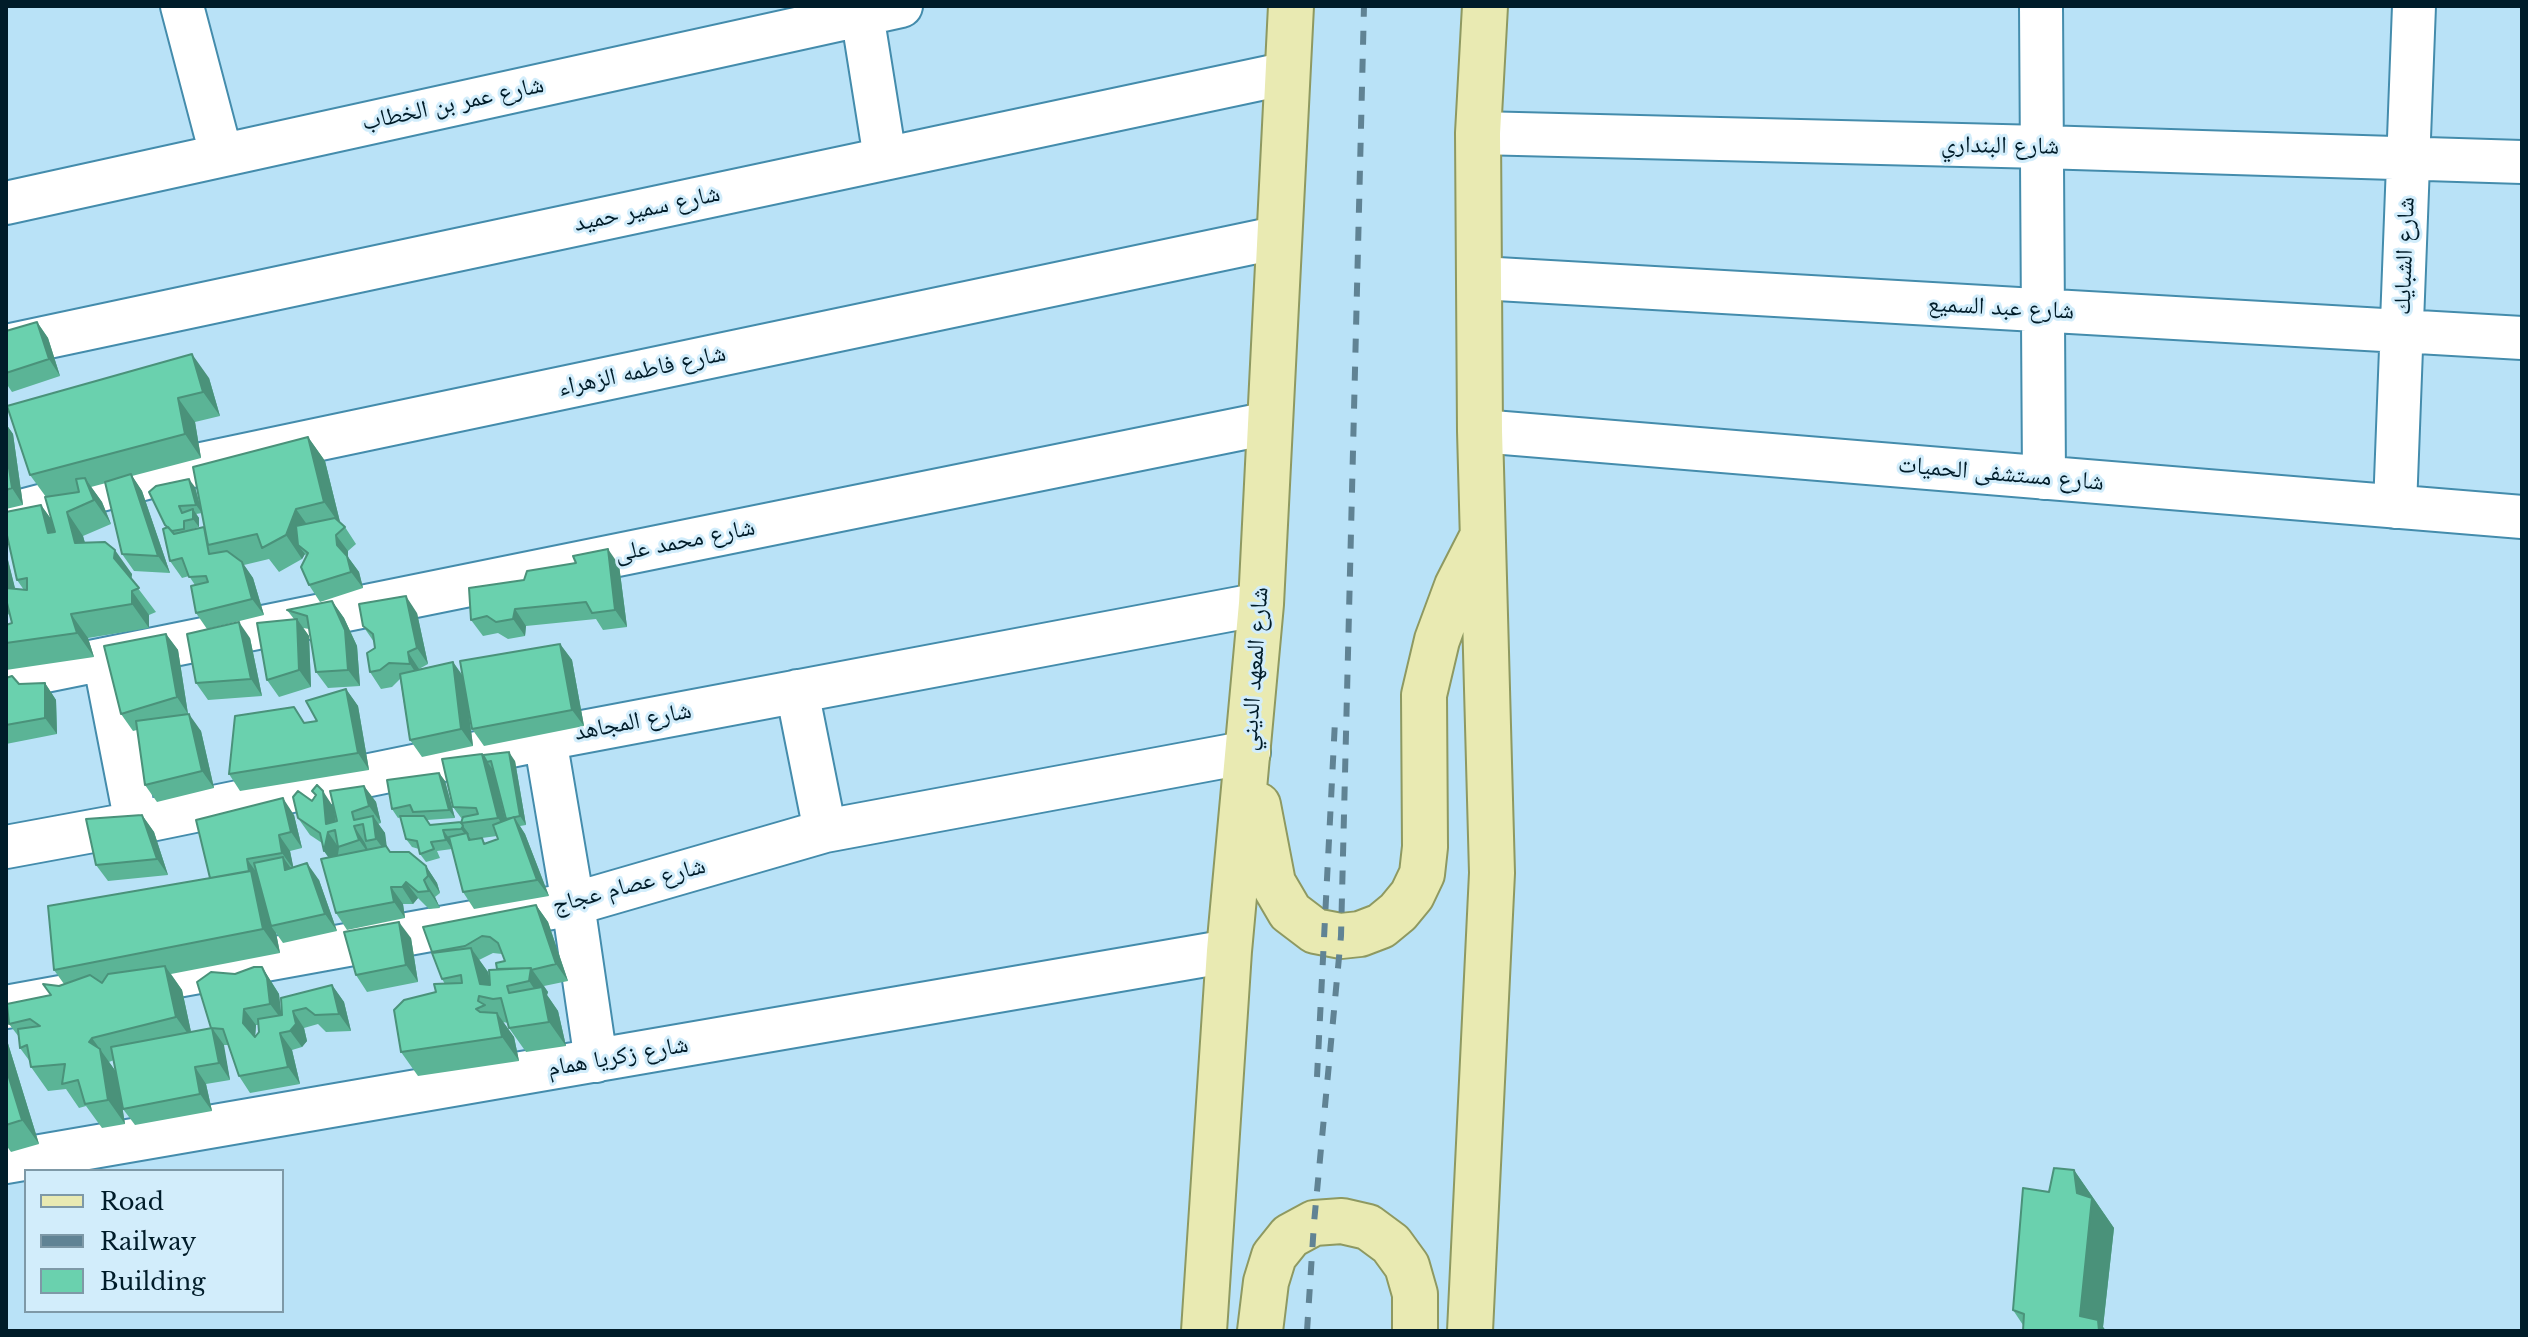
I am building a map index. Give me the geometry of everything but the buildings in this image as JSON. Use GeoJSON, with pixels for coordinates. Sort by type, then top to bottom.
{"type":"FeatureCollection","features":[{"type":"Feature","properties":{"kind":"main road","name":"شارع المعهد الديني"},"geometry":{"type":"LineString","coordinates":[[1204,1331],[1229,951],[1261,604],[1291,6]]}},
{"type":"Feature","properties":{"kind":"main road"},"geometry":{"type":"LineString","coordinates":[[1470,1331],[1492,873],[1480,431],[1478,133],[1485,6]]}},
{"type":"Feature","properties":{"kind":"main road"},"geometry":{"type":"LineString","coordinates":[[1249,752],[1273,883],[1290,912],[1315,931],[1341,936],[1370,930],[1398,912],[1412,895],[1422,874],[1425,847],[1424,695],[1427,681],[1437,640],[1457,586],[1483,536]]}},
{"type":"Feature","properties":{"kind":"main road"},"geometry":{"type":"LineString","coordinates":[[1260,1331],[1266,1282],[1274,1256],[1290,1236],[1314,1223],[1342,1221],[1368,1227],[1391,1244],[1407,1266],[1415,1294],[1415,1331]]}},
{"type":"Feature","properties":{"kind":"street"},"geometry":{"type":"LineString","coordinates":[[2041,6],[2044,478]]}},
{"type":"Feature","properties":{"kind":"street","name":"شارع الشبايك"},"geometry":{"type":"LineString","coordinates":[[2395,507],[2414,6]]}},
{"type":"Feature","properties":{"kind":"street"},"geometry":{"type":"LineString","coordinates":[[190,8],[221,154]]}},
{"type":"Feature","properties":{"kind":"street"},"geometry":{"type":"LineString","coordinates":[[882,10],[885,158]]}},
{"type":"Feature","properties":{"kind":"street","name":"شارع عمر بن الخطاب"},"geometry":{"type":"LineString","coordinates":[[6,203],[882,10]]}},
{"type":"Feature","properties":{"kind":"street","name":"شارع سمير حميد"},"geometry":{"type":"LineString","coordinates":[[6,346],[1288,73]]}},
{"type":"Feature","properties":{"kind":"street","name":"شارع البنداري"},"geometry":{"type":"LineString","coordinates":[[1478,133],[2522,162]]}},
{"type":"Feature","properties":{"kind":"street","name":"شارع فاطمه الزهراء"},"geometry":{"type":"LineString","coordinates":[[6,515],[192,466],[1280,237]]}},
{"type":"Feature","properties":{"kind":"street","name":"شارع عبد السميع"},"geometry":{"type":"LineString","coordinates":[[1480,278],[2522,338]]}},
{"type":"Feature","properties":{"kind":"street","name":"شارع محمد على"},"geometry":{"type":"LineString","coordinates":[[6,679],[1269,423]]}},
{"type":"Feature","properties":{"kind":"street","name":"شارع مستشفى الحميات"},"geometry":{"type":"LineString","coordinates":[[1480,431],[2522,517]]}},
{"type":"Feature","properties":{"kind":"street","name":"شارع المجاهد"},"geometry":{"type":"LineString","coordinates":[[6,847],[545,739],[1261,604]]}},
{"type":"Feature","properties":{"kind":"street"},"geometry":{"type":"LineString","coordinates":[[104,659],[136,823]]}},
{"type":"Feature","properties":{"kind":"street"},"geometry":{"type":"LineString","coordinates":[[797,691],[825,831]]}},
{"type":"Feature","properties":{"kind":"street"},"geometry":{"type":"LineString","coordinates":[[545,739],[596,1061]]}},
{"type":"Feature","properties":{"kind":"street","name":"شارع عصام عجاج"},"geometry":{"type":"LineString","coordinates":[[6,1007],[573,904],[825,831],[1249,752]]}},
{"type":"Feature","properties":{"kind":"street","name":"شارع زكريا همام"},"geometry":{"type":"LineString","coordinates":[[6,1162],[1229,951]]}},
{"type":"Feature","properties":{"kind":"railway"},"geometry":{"type":"LineString","coordinates":[[1307,1331],[1341,936],[1364,6]]}},
{"type":"Feature","properties":{"kind":"railway"},"geometry":{"type":"LineString","coordinates":[[1317,1077],[1335,721]]}}]}
